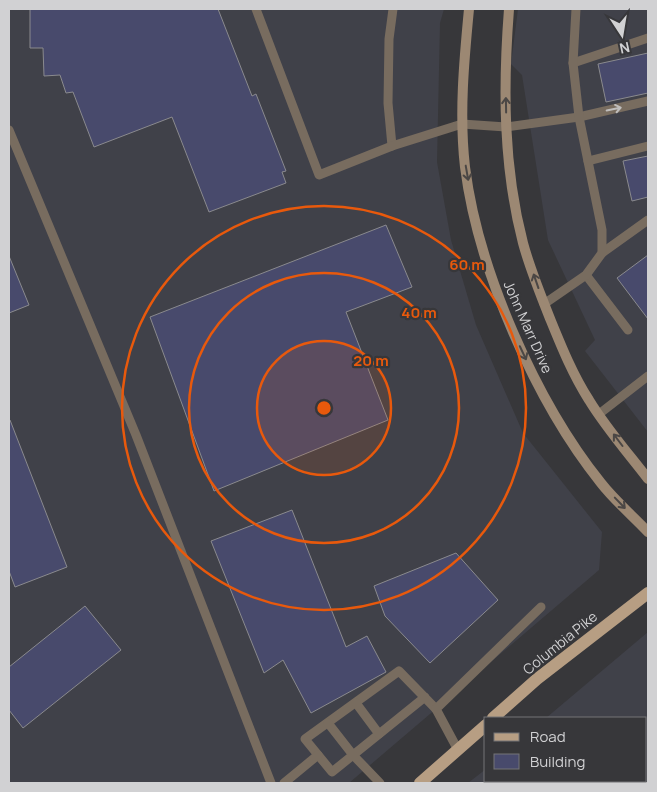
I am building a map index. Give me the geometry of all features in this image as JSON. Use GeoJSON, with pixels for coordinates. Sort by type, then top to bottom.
{"type":"FeatureCollection","features":[{"type":"Feature","properties":{"kind":"main road","name":"Columbia Pike"},"geometry":{"type":"LineString","coordinates":[[494,717],[552,667],[648,593]]}},
{"type":"Feature","properties":{"kind":"main road"},"geometry":{"type":"LineString","coordinates":[[420,783],[484,727]]}},
{"type":"Feature","properties":{"kind":"street","name":"John Marr Drive"},"geometry":{"type":"LineString","coordinates":[[469,9],[464,51],[462,124],[466,168],[478,234],[492,280],[524,354],[550,407],[571,442],[601,484],[648,532]]}},
{"type":"Feature","properties":{"kind":"street","name":"John Marr Drive"},"geometry":{"type":"LineString","coordinates":[[509,9],[505,60],[506,127],[510,176],[523,243],[544,304],[568,363],[589,401],[648,479]]}},
{"type":"Feature","properties":{"kind":"lane"},"geometry":{"type":"LineString","coordinates":[[256,9],[319,175],[392,146],[462,124],[506,127],[579,117],[648,102]]}},
{"type":"Feature","properties":{"kind":"lane"},"geometry":{"type":"LineString","coordinates":[[392,146],[388,103],[389,39],[393,9]]}},
{"type":"Feature","properties":{"kind":"lane"},"geometry":{"type":"LineString","coordinates":[[576,9],[573,63],[579,117],[602,230],[602,253]]}},
{"type":"Feature","properties":{"kind":"lane"},"geometry":{"type":"LineString","coordinates":[[573,63],[648,38]]}},
{"type":"Feature","properties":{"kind":"lane"},"geometry":{"type":"LineString","coordinates":[[9,130],[136,435],[271,783]]}},
{"type":"Feature","properties":{"kind":"lane"},"geometry":{"type":"LineString","coordinates":[[588,161],[648,146]]}},
{"type":"Feature","properties":{"kind":"lane"},"geometry":{"type":"LineString","coordinates":[[544,304],[586,275],[602,253],[648,220]]}},
{"type":"Feature","properties":{"kind":"lane"},"geometry":{"type":"LineString","coordinates":[[586,275],[628,330]]}},
{"type":"Feature","properties":{"kind":"lane"},"geometry":{"type":"LineString","coordinates":[[599,414],[648,376]]}},
{"type":"Feature","properties":{"kind":"lane"},"geometry":{"type":"LineString","coordinates":[[436,709],[541,607]]}},
{"type":"Feature","properties":{"kind":"lane"},"geometry":{"type":"LineString","coordinates":[[425,697],[332,772],[305,739],[399,671],[425,697],[436,709],[458,750]]}},
{"type":"Feature","properties":{"kind":"lane"},"geometry":{"type":"LineString","coordinates":[[356,703],[379,734]]}},
{"type":"Feature","properties":{"kind":"lane"},"geometry":{"type":"LineString","coordinates":[[328,723],[353,755],[380,783]]}},
{"type":"Feature","properties":{"kind":"lane"},"geometry":{"type":"LineString","coordinates":[[284,783],[318,755]]}},
{"type":"Feature","properties":{"kind":"shaded area"},"geometry":{"type":"Polygon","coordinates":[[[9,9],[444,9],[440,23],[437,162],[451,240],[476,325],[523,433],[602,532],[599,570],[349,783],[9,783],[9,9]]]}},
{"type":"Feature","properties":{"kind":"shaded area"},"geometry":{"type":"Polygon","coordinates":[[[518,9],[648,9],[648,432],[585,351],[595,340],[548,240],[522,75],[511,64],[518,9]]]}},
{"type":"Feature","properties":{"kind":"shaded area"},"geometry":{"type":"Polygon","coordinates":[[[648,632],[648,783],[468,783],[484,771],[484,782],[647,782],[647,717],[547,717],[648,632]]]}},
{"type":"Feature","properties":{"kind":"building"},"geometry":{"type":"Polygon","coordinates":[[[30,9],[218,9],[252,96],[256,94],[286,171],[282,172],[286,183],[209,212],[172,117],[94,147],[73,92],[66,93],[60,75],[44,76],[43,48],[30,48],[30,9]]]}},
{"type":"Feature","properties":{"kind":"building"},"geometry":{"type":"Polygon","coordinates":[[[648,53],[648,93],[606,102],[598,64],[648,53]]]}},
{"type":"Feature","properties":{"kind":"building"},"geometry":{"type":"Polygon","coordinates":[[[648,156],[648,197],[632,201],[623,161],[648,156]]]}},
{"type":"Feature","properties":{"kind":"building"},"geometry":{"type":"Polygon","coordinates":[[[386,225],[412,287],[346,312],[388,420],[214,491],[150,317],[386,225]]]}},
{"type":"Feature","properties":{"kind":"building"},"geometry":{"type":"Polygon","coordinates":[[[648,255],[648,319],[617,278],[648,255]]]}},
{"type":"Feature","properties":{"kind":"building"},"geometry":{"type":"Polygon","coordinates":[[[9,256],[29,305],[9,313],[9,256]]]}},
{"type":"Feature","properties":{"kind":"building"},"geometry":{"type":"Polygon","coordinates":[[[10,420],[67,567],[15,587],[9,571],[10,420]]]}},
{"type":"Feature","properties":{"kind":"building"},"geometry":{"type":"Polygon","coordinates":[[[292,510],[346,647],[367,636],[386,672],[311,713],[283,660],[264,673],[211,541],[292,510]]]}},
{"type":"Feature","properties":{"kind":"building"},"geometry":{"type":"Polygon","coordinates":[[[456,553],[498,600],[430,663],[385,616],[374,586],[456,553]]]}},
{"type":"Feature","properties":{"kind":"building"},"geometry":{"type":"Polygon","coordinates":[[[85,606],[121,650],[23,728],[9,710],[9,667],[85,606]]]}}]}
